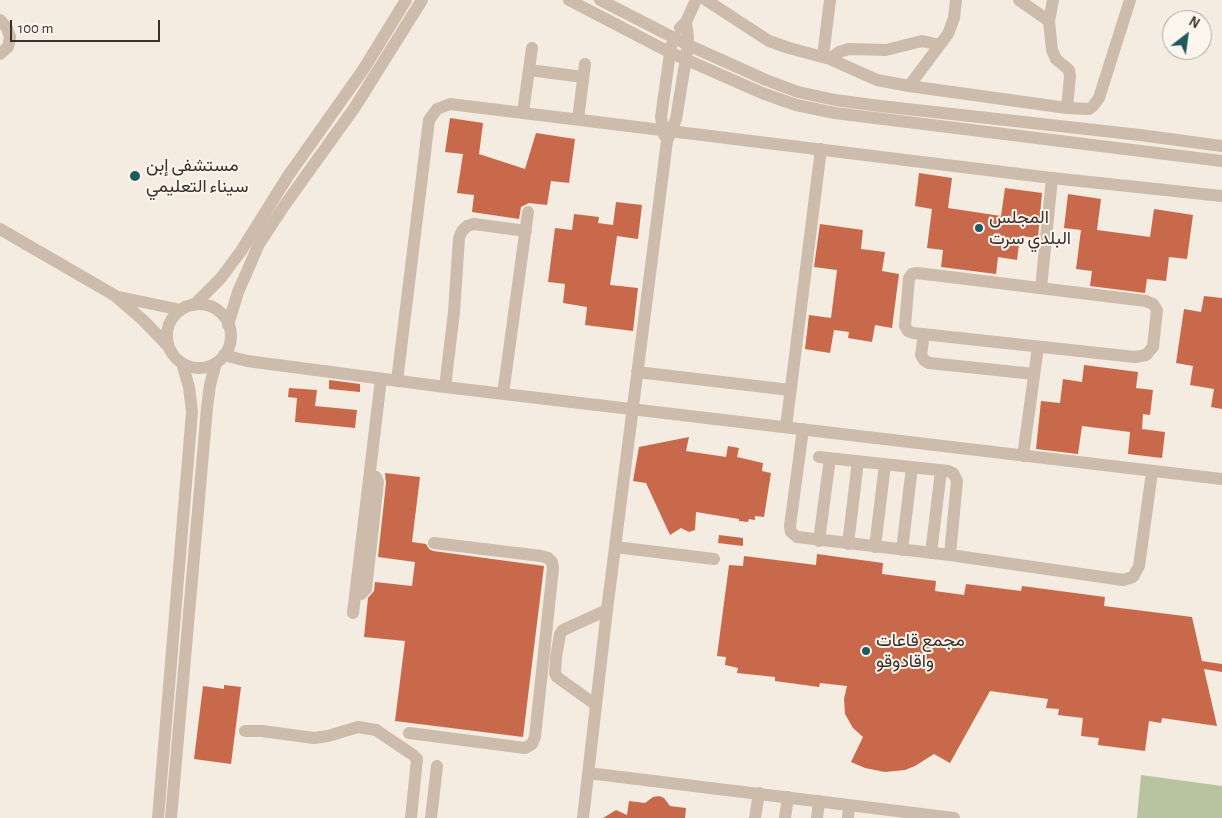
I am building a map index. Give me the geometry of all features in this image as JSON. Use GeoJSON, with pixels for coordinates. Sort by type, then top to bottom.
{"type":"FeatureCollection","features":[{"type":"Feature","properties":{"kind":"street"},"geometry":{"type":"LineString","coordinates":[[194,305],[232,264],[288,176],[359,77],[406,0]]}},
{"type":"Feature","properties":{"kind":"street"},"geometry":{"type":"LineString","coordinates":[[228,325],[238,292],[259,244],[369,86],[422,0]]}},
{"type":"Feature","properties":{"kind":"street"},"geometry":{"type":"LineString","coordinates":[[569,0],[670,52],[762,93],[796,105],[835,114],[1222,161]]}},
{"type":"Feature","properties":{"kind":"street"},"geometry":{"type":"LineString","coordinates":[[600,0],[674,39],[766,80],[798,92],[835,100],[1222,146]]}},
{"type":"Feature","properties":{"kind":"street"},"geometry":{"type":"LineString","coordinates":[[667,133],[661,117],[670,52],[674,39],[686,22],[696,0]]}},
{"type":"Feature","properties":{"kind":"street"},"geometry":{"type":"LineString","coordinates":[[706,0],[769,41],[826,58],[878,80],[1067,108],[1089,109],[1096,102],[1130,0]]}},
{"type":"Feature","properties":{"kind":"street"},"geometry":{"type":"LineString","coordinates":[[826,58],[830,0]]}},
{"type":"Feature","properties":{"kind":"street"},"geometry":{"type":"LineString","coordinates":[[909,86],[952,26],[956,0]]}},
{"type":"Feature","properties":{"kind":"street"},"geometry":{"type":"LineString","coordinates":[[1019,0],[1049,21]]}},
{"type":"Feature","properties":{"kind":"street"},"geometry":{"type":"LineString","coordinates":[[1053,0],[1049,21],[1053,55],[1068,70],[1070,76],[1067,108]]}},
{"type":"Feature","properties":{"kind":"street"},"geometry":{"type":"LineString","coordinates":[[0,20],[7,28],[10,37],[8,47],[0,54]]}},
{"type":"Feature","properties":{"kind":"street"},"geometry":{"type":"LineString","coordinates":[[583,818],[667,133],[680,95],[688,45],[686,22]]}},
{"type":"Feature","properties":{"kind":"street"},"geometry":{"type":"LineString","coordinates":[[826,58],[849,49],[886,50],[922,40],[940,44]]}},
{"type":"Feature","properties":{"kind":"street"},"geometry":{"type":"LineString","coordinates":[[523,112],[532,48]]}},
{"type":"Feature","properties":{"kind":"street"},"geometry":{"type":"LineString","coordinates":[[529,70],[584,71],[578,119]]}},
{"type":"Feature","properties":{"kind":"street"},"geometry":{"type":"LineString","coordinates":[[664,92],[680,95]]}},
{"type":"Feature","properties":{"kind":"street"},"geometry":{"type":"LineString","coordinates":[[397,381],[429,120],[437,109],[450,104],[578,119],[667,133],[1222,196]]}},
{"type":"Feature","properties":{"kind":"street"},"geometry":{"type":"LineString","coordinates":[[786,427],[821,149]]}},
{"type":"Feature","properties":{"kind":"street"},"geometry":{"type":"LineString","coordinates":[[1041,288],[1052,178]]}},
{"type":"Feature","properties":{"kind":"street"},"geometry":{"type":"LineString","coordinates":[[503,394],[528,212]]}},
{"type":"Feature","properties":{"kind":"street"},"geometry":{"type":"LineString","coordinates":[[445,387],[454,312],[459,238],[462,231],[467,226],[474,224],[526,232]]}},
{"type":"Feature","properties":{"kind":"street"},"geometry":{"type":"LineString","coordinates":[[0,228],[114,295],[143,320],[169,347]]}},
{"type":"Feature","properties":{"kind":"street"},"geometry":{"type":"LineString","coordinates":[[917,273],[1041,288],[1146,300],[1153,304],[1157,310],[1153,348],[1146,354],[1135,357],[924,334],[908,331],[905,326],[909,278],[912,274],[917,273]]}},
{"type":"Feature","properties":{"kind":"street"},"geometry":{"type":"LineString","coordinates":[[114,295],[181,310]]}},
{"type":"Feature","properties":{"kind":"street"},"geometry":{"type":"LineString","coordinates":[[158,818],[192,412],[189,387],[182,364],[172,354],[167,341],[168,326],[175,314],[181,310],[194,305],[201,305],[215,309],[220,313],[230,331],[230,344],[220,359],[207,408],[171,818]]}},
{"type":"Feature","properties":{"kind":"street"},"geometry":{"type":"LineString","coordinates":[[924,334],[921,355],[929,363],[1034,374]]}},
{"type":"Feature","properties":{"kind":"street"},"geometry":{"type":"LineString","coordinates":[[1023,456],[1038,347]]}},
{"type":"Feature","properties":{"kind":"street"},"geometry":{"type":"LineString","coordinates":[[182,364],[203,368],[220,359],[632,410],[1222,479]]}},
{"type":"Feature","properties":{"kind":"street"},"geometry":{"type":"LineString","coordinates":[[638,372],[790,390]]}},
{"type":"Feature","properties":{"kind":"street"},"geometry":{"type":"LineString","coordinates":[[353,613],[382,379]]}},
{"type":"Feature","properties":{"kind":"street"},"geometry":{"type":"LineString","coordinates":[[803,429],[791,529],[793,534],[799,538],[950,555],[1123,580],[1129,579],[1136,574],[1139,566],[1152,472]]}},
{"type":"Feature","properties":{"kind":"street"},"geometry":{"type":"LineString","coordinates":[[820,541],[824,458],[885,464],[953,473],[957,481],[950,555]]}},
{"type":"Feature","properties":{"kind":"street"},"geometry":{"type":"LineString","coordinates":[[848,544],[858,462]]}},
{"type":"Feature","properties":{"kind":"street"},"geometry":{"type":"LineString","coordinates":[[875,547],[885,464]]}},
{"type":"Feature","properties":{"kind":"street"},"geometry":{"type":"LineString","coordinates":[[902,550],[912,468]]}},
{"type":"Feature","properties":{"kind":"street"},"geometry":{"type":"LineString","coordinates":[[931,553],[941,471]]}},
{"type":"Feature","properties":{"kind":"street"},"geometry":{"type":"LineString","coordinates":[[409,733],[522,747],[530,746],[535,740],[550,656],[553,568],[550,560],[542,556],[434,543]]}},
{"type":"Feature","properties":{"kind":"street"},"geometry":{"type":"LineString","coordinates":[[615,547],[714,559]]}},
{"type":"Feature","properties":{"kind":"street"},"geometry":{"type":"LineString","coordinates":[[596,705],[557,677],[550,656],[563,630],[607,610]]}},
{"type":"Feature","properties":{"kind":"street"},"geometry":{"type":"LineString","coordinates":[[245,731],[262,731],[314,738],[358,727],[376,730],[413,755],[417,760],[411,818]]}},
{"type":"Feature","properties":{"kind":"street"},"geometry":{"type":"LineString","coordinates":[[431,818],[437,766]]}},
{"type":"Feature","properties":{"kind":"street"},"geometry":{"type":"LineString","coordinates":[[588,773],[849,805],[876,813],[949,818]]}},
{"type":"Feature","properties":{"kind":"street"},"geometry":{"type":"LineString","coordinates":[[755,818],[759,793]]}},
{"type":"Feature","properties":{"kind":"street"},"geometry":{"type":"LineString","coordinates":[[786,818],[788,797]]}},
{"type":"Feature","properties":{"kind":"street"},"geometry":{"type":"LineString","coordinates":[[817,818],[819,801]]}},
{"type":"Feature","properties":{"kind":"street"},"geometry":{"type":"LineString","coordinates":[[848,818],[849,805]]}},
{"type":"Feature","properties":{"kind":"green space"},"geometry":{"type":"Polygon","coordinates":[[[1141,775],[1222,786],[1222,818],[1137,818],[1141,775]]]}},
{"type":"Feature","properties":{"kind":"building"},"geometry":{"type":"Polygon","coordinates":[[[450,118],[483,123],[479,154],[525,169],[536,133],[575,139],[569,183],[551,181],[547,205],[529,203],[521,207],[519,219],[472,212],[474,195],[457,193],[463,154],[445,152],[450,118]]]}},
{"type":"Feature","properties":{"kind":"building"},"geometry":{"type":"Polygon","coordinates":[[[919,173],[952,178],[948,208],[1001,216],[1005,188],[1042,193],[1038,238],[1020,236],[1017,260],[998,257],[996,274],[941,267],[943,250],[927,248],[932,209],[915,206],[919,173]]]}},
{"type":"Feature","properties":{"kind":"building"},"geometry":{"type":"Polygon","coordinates":[[[1068,194],[1101,199],[1097,230],[1150,237],[1154,209],[1193,215],[1187,259],[1169,257],[1166,281],[1147,279],[1145,293],[1090,286],[1092,271],[1076,269],[1081,230],[1064,228],[1068,194]]]}},
{"type":"Feature","properties":{"kind":"building"},"geometry":{"type":"Polygon","coordinates":[[[616,202],[642,205],[638,239],[617,236],[610,285],[638,288],[633,331],[585,325],[587,307],[563,303],[565,284],[548,282],[555,228],[572,230],[574,214],[599,217],[598,223],[613,225],[616,202]]]}},
{"type":"Feature","properties":{"kind":"building"},"geometry":{"type":"Polygon","coordinates":[[[820,224],[863,230],[861,249],[885,252],[882,271],[899,274],[892,328],[875,325],[872,342],[848,338],[849,332],[834,330],[830,353],[805,349],[809,315],[831,318],[837,270],[814,267],[820,224]]]}},
{"type":"Feature","properties":{"kind":"building"},"geometry":{"type":"Polygon","coordinates":[[[1204,296],[1222,298],[1222,409],[1211,407],[1214,389],[1190,385],[1193,366],[1176,363],[1184,309],[1201,312],[1204,296]]]}},
{"type":"Feature","properties":{"kind":"building"},"geometry":{"type":"Polygon","coordinates":[[[1084,365],[1138,372],[1136,388],[1153,390],[1150,415],[1143,414],[1142,429],[1165,432],[1162,458],[1128,454],[1130,432],[1082,426],[1078,454],[1036,449],[1041,401],[1060,403],[1063,379],[1082,382],[1084,365]]]}},
{"type":"Feature","properties":{"kind":"building"},"geometry":{"type":"Polygon","coordinates":[[[329,380],[360,384],[360,392],[329,389],[329,380]]]}},
{"type":"Feature","properties":{"kind":"building"},"geometry":{"type":"Polygon","coordinates":[[[289,388],[317,390],[315,406],[357,410],[355,428],[295,422],[297,398],[288,397],[289,388]]]}},
{"type":"Feature","properties":{"kind":"building"},"geometry":{"type":"Polygon","coordinates":[[[689,437],[686,451],[726,457],[728,446],[739,448],[737,457],[763,463],[762,471],[771,473],[764,517],[755,516],[755,520],[749,519],[748,522],[696,512],[695,530],[689,532],[681,528],[670,535],[646,483],[633,481],[639,447],[689,437]]]}},
{"type":"Feature","properties":{"kind":"building"},"geometry":{"type":"Polygon","coordinates":[[[385,473],[420,477],[412,542],[426,544],[433,551],[544,566],[523,737],[395,721],[405,641],[364,637],[368,598],[374,591],[375,582],[412,586],[415,562],[378,557],[386,483],[385,473]]]}},
{"type":"Feature","properties":{"kind":"building"},"geometry":{"type":"Polygon","coordinates":[[[719,535],[743,538],[743,546],[718,543],[719,535]]]}},
{"type":"Feature","properties":{"kind":"building"},"geometry":{"type":"Polygon","coordinates":[[[817,554],[883,563],[882,574],[936,581],[935,591],[964,595],[966,584],[1021,591],[1022,586],[1105,597],[1104,606],[1192,617],[1202,661],[1222,664],[1222,672],[1204,669],[1217,726],[1162,718],[1161,723],[1149,721],[1145,751],[1098,745],[1099,738],[1081,736],[1083,718],[1058,715],[1059,709],[1046,708],[1048,699],[990,691],[950,763],[934,754],[905,770],[885,772],[865,768],[851,762],[863,737],[853,728],[845,714],[844,699],[847,686],[820,683],[819,687],[775,681],[775,677],[737,673],[738,668],[725,665],[726,657],[717,656],[729,565],[743,566],[744,556],[816,565],[817,554]]]}},
{"type":"Feature","properties":{"kind":"building"},"geometry":{"type":"Polygon","coordinates":[[[224,685],[241,687],[231,764],[194,759],[203,686],[224,689],[224,685]]]}},
{"type":"Feature","properties":{"kind":"building"},"geometry":{"type":"Polygon","coordinates":[[[659,796],[664,798],[670,806],[686,808],[685,818],[603,818],[616,810],[627,815],[629,801],[645,803],[653,797],[659,796]]]}},
{"type":"Feature","properties":{"kind":"place","name":"مستشفى إبن سيناء التعليمي"},"geometry":{"type":"Point","coordinates":[135,176]}},
{"type":"Feature","properties":{"kind":"place","name":"المجلس البلدي سرت"},"geometry":{"type":"Point","coordinates":[979,228]}},
{"type":"Feature","properties":{"kind":"place","name":"مجمع قاعات واقادوقو"},"geometry":{"type":"Point","coordinates":[866,651]}}]}
